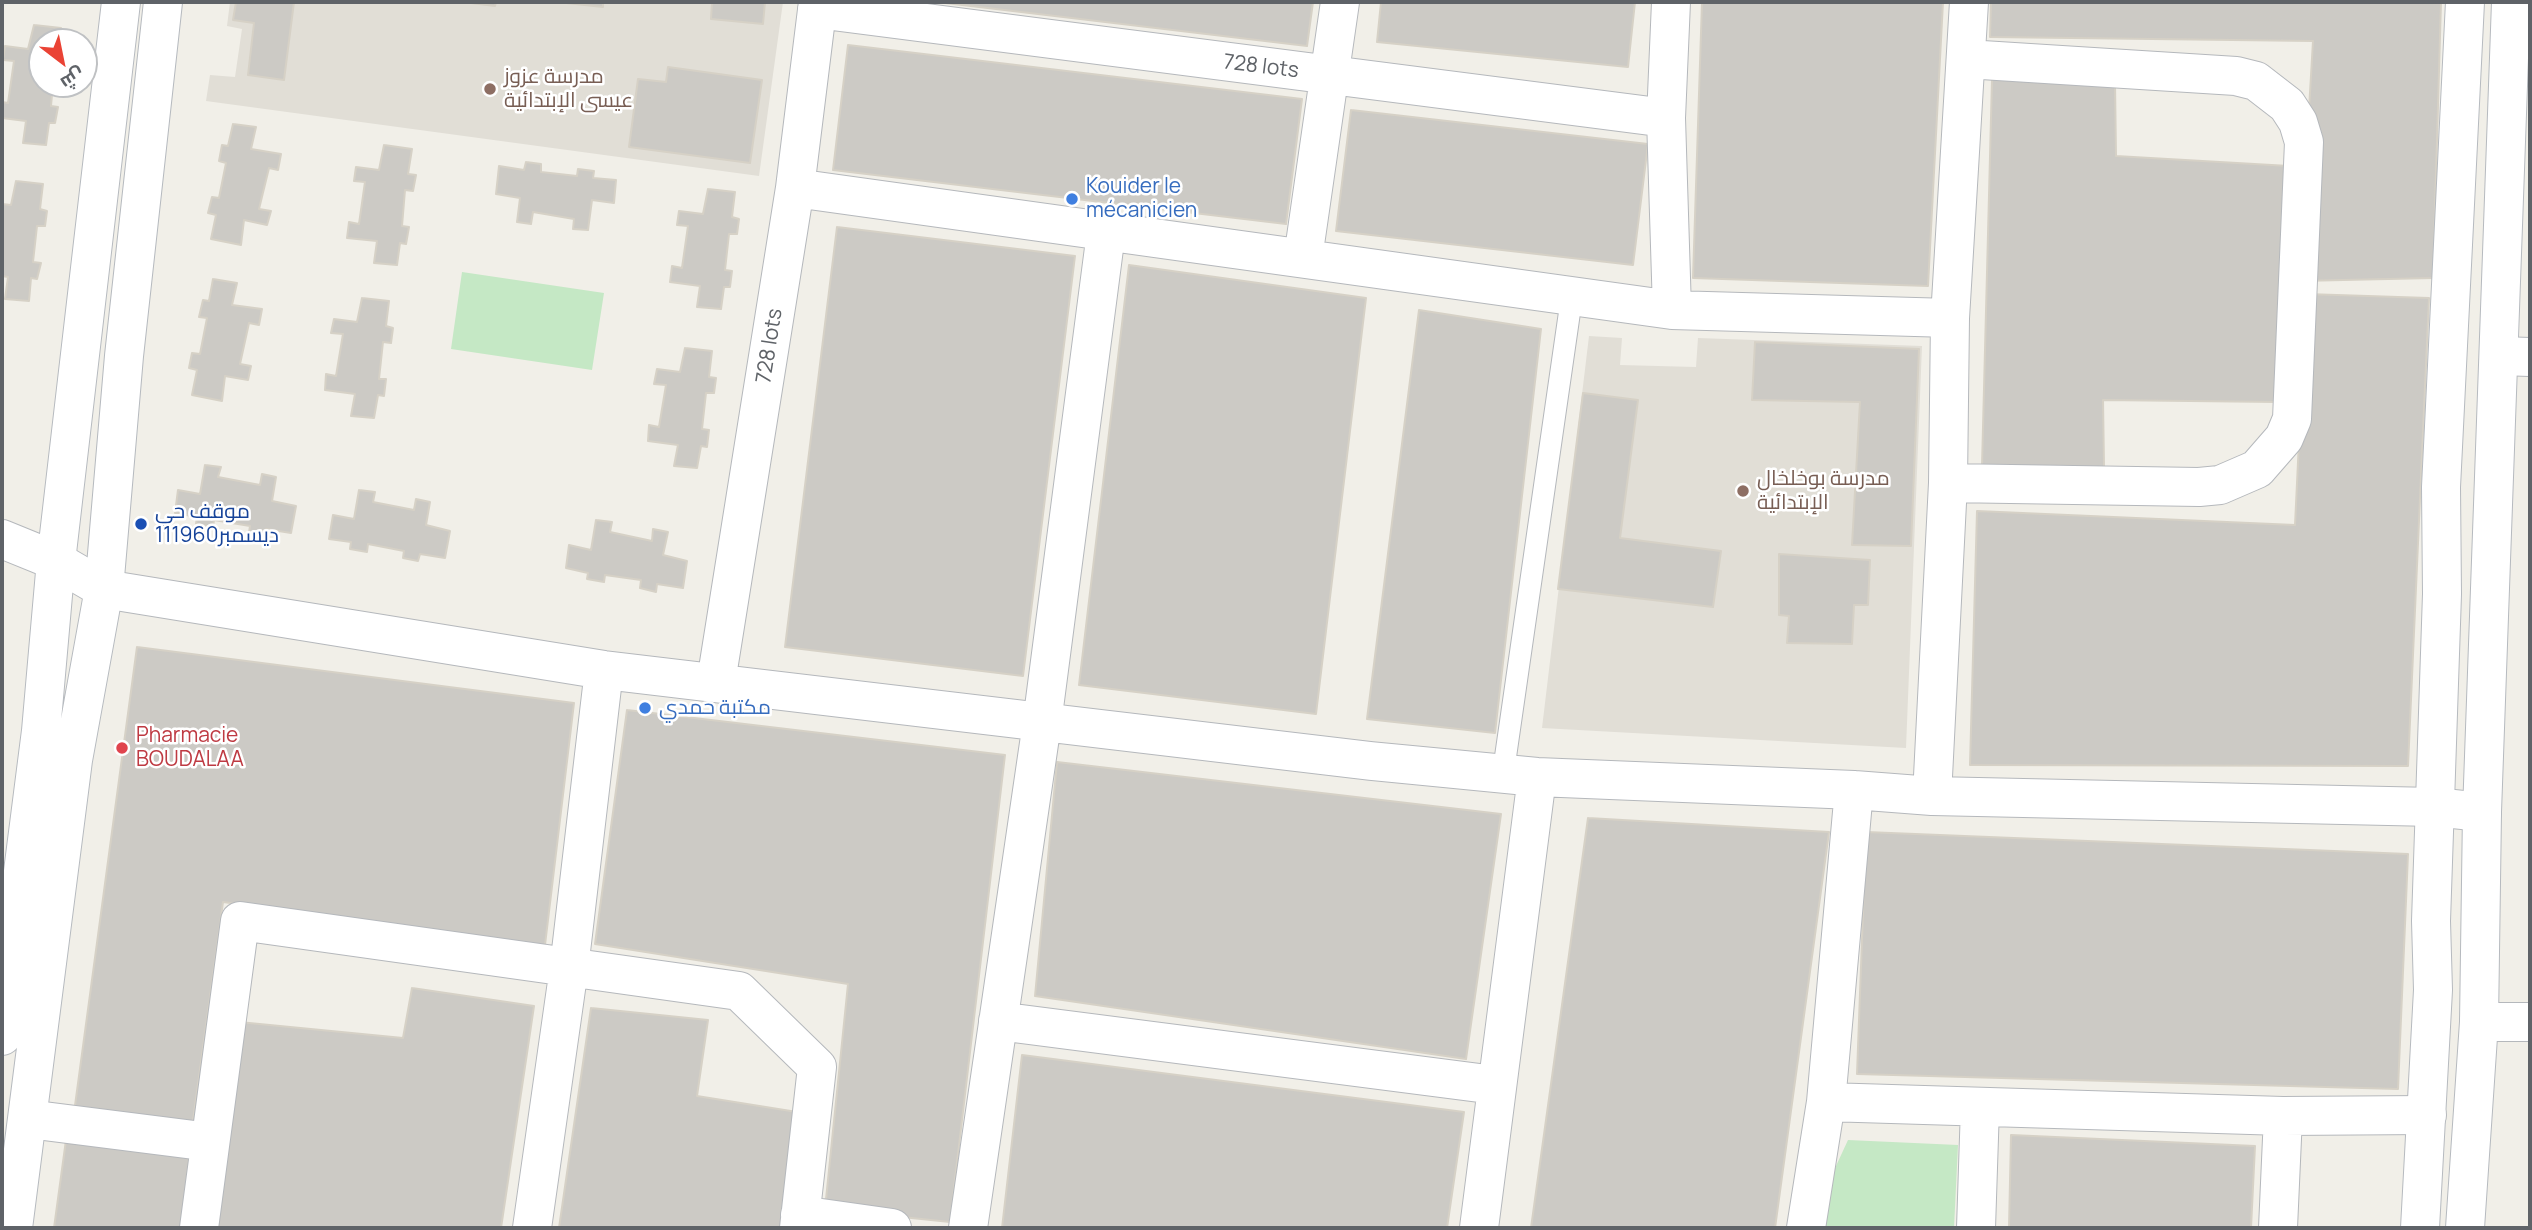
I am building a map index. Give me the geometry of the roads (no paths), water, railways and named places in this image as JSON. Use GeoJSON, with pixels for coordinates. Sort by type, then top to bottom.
{"type":"FeatureCollection","features":[{"type":"Feature","properties":{"kind":"street"},"geometry":{"type":"LineString","coordinates":[[2,1036],[40,731],[56,561],[121,2]]}},
{"type":"Feature","properties":{"kind":"street"},"geometry":{"type":"LineString","coordinates":[[13,1228],[73,760],[104,589],[124,356],[163,2]]}},
{"type":"Feature","properties":{"kind":"street"},"geometry":{"type":"LineString","coordinates":[[1303,258],[1340,2]]}},
{"type":"Feature","properties":{"kind":"street"},"geometry":{"type":"LineString","coordinates":[[1671,2],[1666,118],[1672,310]]}},
{"type":"Feature","properties":{"kind":"street"},"geometry":{"type":"LineString","coordinates":[[1932,796],[1948,483],[1950,318],[1969,2]]}},
{"type":"Feature","properties":{"kind":"street"},"geometry":{"type":"LineString","coordinates":[[2420,1228],[2433,990],[2434,807],[2442,594],[2441,487],[2465,2]]}},
{"type":"Feature","properties":{"kind":"street"},"geometry":{"type":"LineString","coordinates":[[2465,1228],[2479,1022],[2482,812],[2515,356],[2511,2]]}},
{"type":"Feature","properties":{"kind":"street","name":"728 lots"},"geometry":{"type":"LineString","coordinates":[[716,682],[795,188],[818,5],[1331,76],[1666,118]]}},
{"type":"Feature","properties":{"kind":"street"},"geometry":{"type":"LineString","coordinates":[[1948,483],[2199,488],[2220,485],[2257,468],[2284,438],[2292,419],[2304,142],[2298,122],[2287,105],[2256,81],[2236,76],[1966,59]]}},
{"type":"Feature","properties":{"kind":"street"},"geometry":{"type":"LineString","coordinates":[[795,188],[1672,310],[1950,318]]}},
{"type":"Feature","properties":{"kind":"street"},"geometry":{"type":"LineString","coordinates":[[968,1228],[1042,723],[1106,233]]}},
{"type":"Feature","properties":{"kind":"street"},"geometry":{"type":"LineString","coordinates":[[2,539],[56,561],[104,589],[604,670],[1042,723],[1520,775],[1932,796],[2434,807],[2482,812]]}},
{"type":"Feature","properties":{"kind":"street"},"geometry":{"type":"LineString","coordinates":[[532,1228],[569,968],[604,670]]}},
{"type":"Feature","properties":{"kind":"street"},"geometry":{"type":"LineString","coordinates":[[1479,1228],[1495,1085],[1520,775]]}},
{"type":"Feature","properties":{"kind":"street"},"geometry":{"type":"LineString","coordinates":[[1806,1228],[1826,1102],[1854,790]]}},
{"type":"Feature","properties":{"kind":"street"},"geometry":{"type":"LineString","coordinates":[[199,1228],[240,922],[739,991],[817,1067],[799,1221],[892,1228]]}},
{"type":"Feature","properties":{"kind":"street"},"geometry":{"type":"LineString","coordinates":[[998,1021],[1495,1085]]}},
{"type":"Feature","properties":{"kind":"street"},"geometry":{"type":"LineString","coordinates":[[2479,1022],[2530,1022]]}},
{"type":"Feature","properties":{"kind":"street"},"geometry":{"type":"LineString","coordinates":[[1826,1102],[2283,1116],[2427,1115]]}},
{"type":"Feature","properties":{"kind":"street"},"geometry":{"type":"LineString","coordinates":[[1976,1228],[1980,1107]]}},
{"type":"Feature","properties":{"kind":"street"},"geometry":{"type":"LineString","coordinates":[[2278,1228],[2283,1116]]}},
{"type":"Feature","properties":{"kind":"street"},"geometry":{"type":"LineString","coordinates":[[27,1119],[211,1142]]}},
{"type":"Feature","properties":{"kind":"lane"},"geometry":{"type":"LineString","coordinates":[[1520,775],[1572,295]]}},
{"type":"Feature","properties":{"kind":"place","name":"مدرسة عزوز عيسى الإبتدائية"},"geometry":{"type":"Point","coordinates":[490,89]}},
{"type":"Feature","properties":{"kind":"place","name":"Kouider le mécanicien"},"geometry":{"type":"Point","coordinates":[1072,199]}},
{"type":"Feature","properties":{"kind":"place","name":"مدرسة بوخلخال الإبتدائية"},"geometry":{"type":"Point","coordinates":[1743,491]}},
{"type":"Feature","properties":{"kind":"place","name":"موقف حي 11ديسمبر1960"},"geometry":{"type":"Point","coordinates":[141,524]}},
{"type":"Feature","properties":{"kind":"place","name":"مكتبة حمدي"},"geometry":{"type":"Point","coordinates":[645,708]}},
{"type":"Feature","properties":{"kind":"place","name":"Pharmacie BOUDALAA"},"geometry":{"type":"Point","coordinates":[122,748]}}]}
